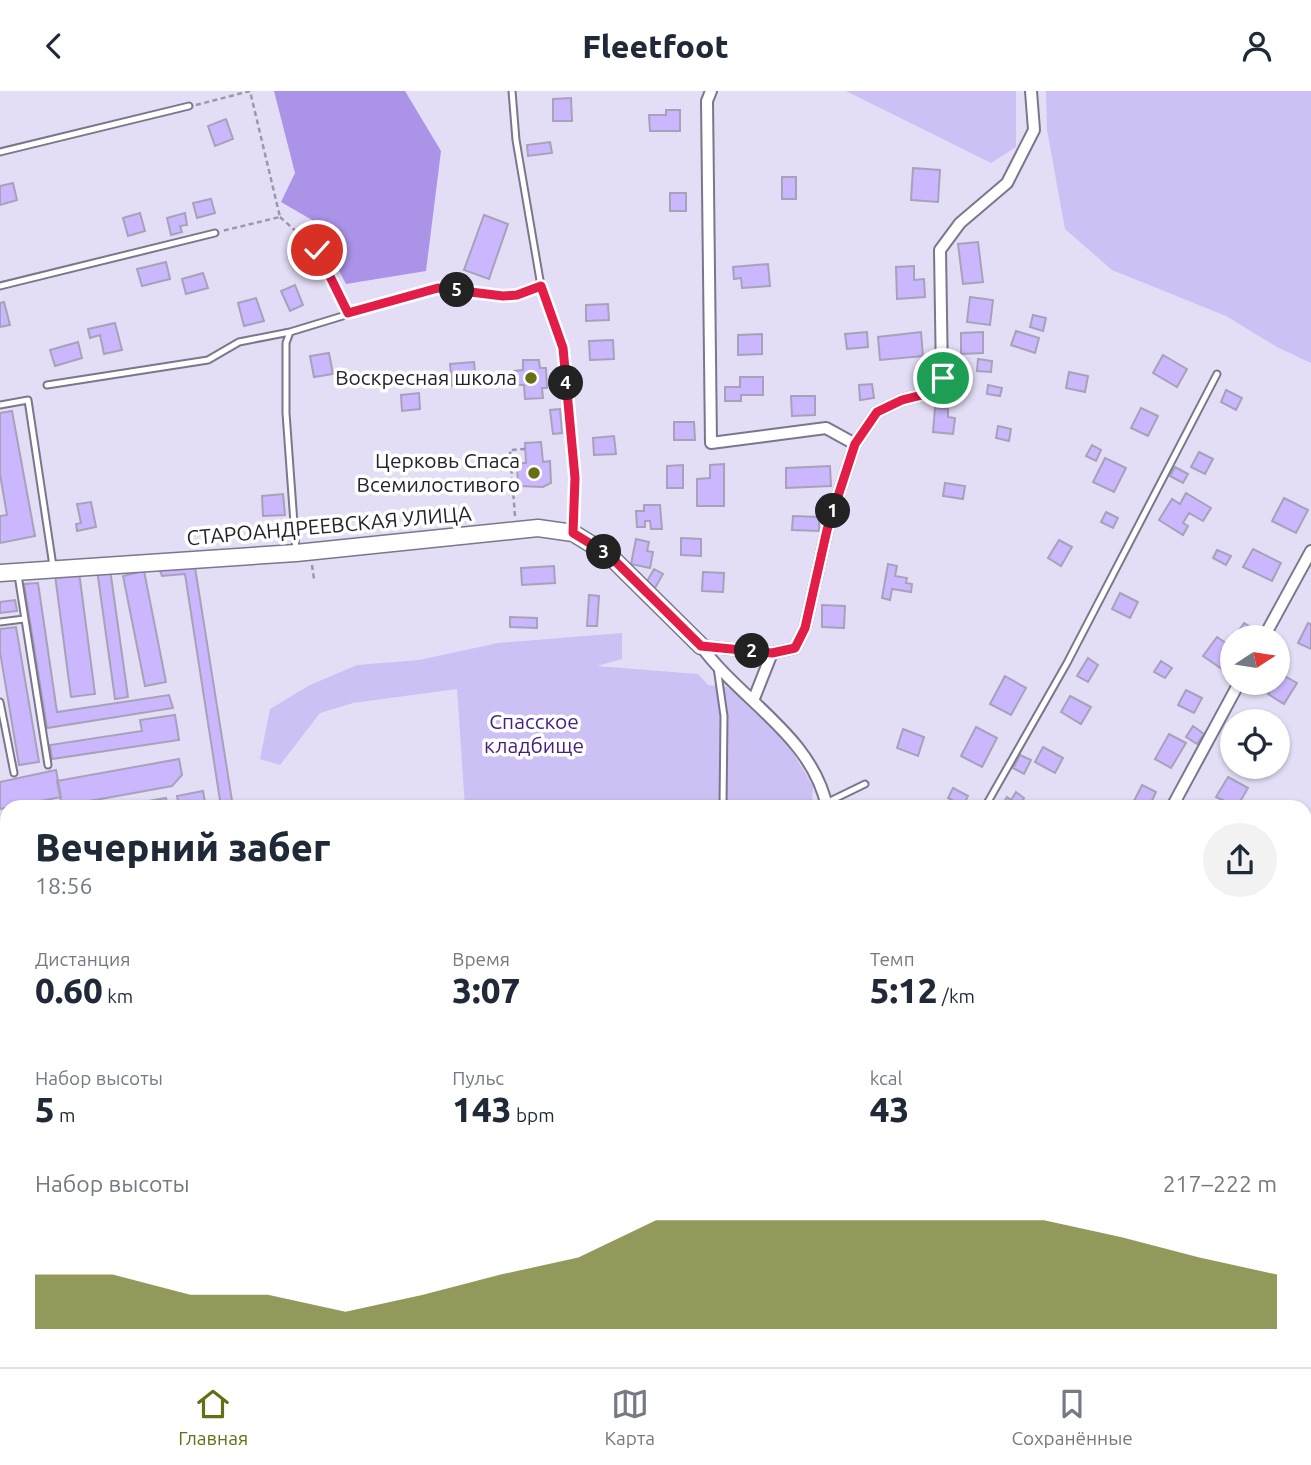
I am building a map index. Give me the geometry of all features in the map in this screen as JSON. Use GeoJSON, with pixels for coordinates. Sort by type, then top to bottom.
{"type":"FeatureCollection","features":[{"type":"Feature","properties":{"kind":"street"},"geometry":{"type":"LineString","coordinates":[[711,91],[708,114],[711,443],[826,428],[855,444]]}},
{"type":"Feature","properties":{"kind":"street"},"geometry":{"type":"LineString","coordinates":[[701,646],[772,653],[795,648],[805,628],[827,530],[855,444],[877,412],[902,400],[934,392],[943,378],[940,250],[960,223],[1007,183],[1034,129],[1031,91]]}},
{"type":"Feature","properties":{"kind":"street","name":"СТАРОАНДРЕЕВСКАЯ УЛИЦА"},"geometry":{"type":"LineString","coordinates":[[0,573],[296,554],[538,527],[573,533],[609,555],[701,646]]}},
{"type":"Feature","properties":{"kind":"street"},"geometry":{"type":"LineString","coordinates":[[1271,625],[1311,551]]}},
{"type":"Feature","properties":{"kind":"street"},"geometry":{"type":"LineString","coordinates":[[701,646],[717,667],[754,701],[804,754],[823,787],[825,800]]}},
{"type":"Feature","properties":{"kind":"street"},"geometry":{"type":"LineString","coordinates":[[754,701],[772,653]]}},
{"type":"Feature","properties":{"kind":"street"},"geometry":{"type":"LineString","coordinates":[[1176,800],[1233,695]]}},
{"type":"Feature","properties":{"kind":"lane"},"geometry":{"type":"LineString","coordinates":[[512,91],[516,140],[541,286],[563,348],[575,478],[573,533]]}},
{"type":"Feature","properties":{"kind":"lane"},"geometry":{"type":"LineString","coordinates":[[0,152],[189,106]]}},
{"type":"Feature","properties":{"kind":"lane"},"geometry":{"type":"LineString","coordinates":[[0,286],[215,233]]}},
{"type":"Feature","properties":{"kind":"lane"},"geometry":{"type":"LineString","coordinates":[[47,385],[208,360],[240,342],[290,332],[438,288],[503,296],[517,295],[541,286]]}},
{"type":"Feature","properties":{"kind":"lane"},"geometry":{"type":"LineString","coordinates":[[290,332],[286,343],[286,413],[296,554]]}},
{"type":"Feature","properties":{"kind":"lane"},"geometry":{"type":"LineString","coordinates":[[989,800],[1068,663],[1217,374]]}},
{"type":"Feature","properties":{"kind":"lane"},"geometry":{"type":"LineString","coordinates":[[0,405],[28,400],[54,569]]}},
{"type":"Feature","properties":{"kind":"lane"},"geometry":{"type":"LineString","coordinates":[[17,572],[48,765]]}},
{"type":"Feature","properties":{"kind":"lane"},"geometry":{"type":"LineString","coordinates":[[0,622],[24,619]]}},
{"type":"Feature","properties":{"kind":"lane"},"geometry":{"type":"LineString","coordinates":[[717,667],[724,716],[723,800]]}},
{"type":"Feature","properties":{"kind":"lane"},"geometry":{"type":"LineString","coordinates":[[0,702],[14,773]]}},
{"type":"Feature","properties":{"kind":"lane"},"geometry":{"type":"LineString","coordinates":[[836,800],[866,784]]}},
{"type":"Feature","properties":{"kind":"path"},"geometry":{"type":"LineString","coordinates":[[189,106],[250,91],[280,217],[317,250],[348,313]]}},
{"type":"Feature","properties":{"kind":"path"},"geometry":{"type":"LineString","coordinates":[[215,233],[280,217]]}},
{"type":"Feature","properties":{"kind":"path"},"geometry":{"type":"LineString","coordinates":[[516,530],[510,450],[525,449]]}},
{"type":"Feature","properties":{"kind":"green space"},"geometry":{"type":"Polygon","coordinates":[[[846,91],[1016,91],[1016,147],[991,163],[846,91]]]}},
{"type":"Feature","properties":{"kind":"green space"},"geometry":{"type":"Polygon","coordinates":[[[1046,91],[1311,91],[1311,363],[1277,347],[1226,316],[1112,270],[1065,229],[1047,130],[1046,91]]]}},
{"type":"Feature","properties":{"kind":"green space","name":"Спасское кладбище"},"geometry":{"type":"Polygon","coordinates":[[[622,633],[622,659],[597,666],[698,674],[708,685],[727,687],[781,733],[813,786],[812,800],[465,800],[457,689],[353,703],[320,713],[280,765],[260,759],[270,709],[310,685],[357,665],[419,660],[498,643],[622,633]]]}},
{"type":"Feature","properties":{"kind":"shaded area"},"geometry":{"type":"Polygon","coordinates":[[[274,91],[405,91],[441,151],[426,271],[346,284],[312,220],[281,202],[295,173],[274,91]]]}},
{"type":"Feature","properties":{"kind":"building"},"geometry":{"type":"Polygon","coordinates":[[[571,98],[572,121],[553,121],[553,99],[571,98]]]}},
{"type":"Feature","properties":{"kind":"building"},"geometry":{"type":"Polygon","coordinates":[[[666,110],[680,110],[680,131],[650,131],[649,115],[666,115],[666,110]]]}},
{"type":"Feature","properties":{"kind":"building"},"geometry":{"type":"Polygon","coordinates":[[[226,119],[233,139],[215,146],[208,126],[226,119]]]}},
{"type":"Feature","properties":{"kind":"building"},"geometry":{"type":"Polygon","coordinates":[[[550,142],[552,153],[528,156],[527,145],[550,142]]]}},
{"type":"Feature","properties":{"kind":"building"},"geometry":{"type":"Polygon","coordinates":[[[913,168],[940,170],[938,202],[911,200],[913,168]]]}},
{"type":"Feature","properties":{"kind":"building"},"geometry":{"type":"Polygon","coordinates":[[[782,177],[796,177],[796,199],[782,199],[782,177]]]}},
{"type":"Feature","properties":{"kind":"building"},"geometry":{"type":"Polygon","coordinates":[[[13,183],[17,200],[0,205],[0,186],[13,183]]]}},
{"type":"Feature","properties":{"kind":"building"},"geometry":{"type":"Polygon","coordinates":[[[670,193],[686,193],[686,211],[670,211],[670,193]]]}},
{"type":"Feature","properties":{"kind":"building"},"geometry":{"type":"Polygon","coordinates":[[[211,199],[215,213],[197,218],[193,203],[211,199]]]}},
{"type":"Feature","properties":{"kind":"building"},"geometry":{"type":"Polygon","coordinates":[[[140,213],[145,231],[128,236],[123,218],[140,213]]]}},
{"type":"Feature","properties":{"kind":"building"},"geometry":{"type":"Polygon","coordinates":[[[185,213],[187,225],[180,226],[182,232],[171,235],[167,218],[185,213]]]}},
{"type":"Feature","properties":{"kind":"building"},"geometry":{"type":"Polygon","coordinates":[[[484,215],[508,224],[489,279],[464,270],[484,215]]]}},
{"type":"Feature","properties":{"kind":"building"},"geometry":{"type":"Polygon","coordinates":[[[978,242],[983,282],[963,284],[958,244],[978,242]]]}},
{"type":"Feature","properties":{"kind":"building"},"geometry":{"type":"Polygon","coordinates":[[[166,262],[170,279],[142,286],[137,269],[166,262]]]}},
{"type":"Feature","properties":{"kind":"building"},"geometry":{"type":"Polygon","coordinates":[[[768,264],[770,286],[742,288],[741,278],[734,279],[733,267],[768,264]]]}},
{"type":"Feature","properties":{"kind":"building"},"geometry":{"type":"Polygon","coordinates":[[[914,266],[914,280],[924,279],[925,297],[897,299],[896,267],[914,266]]]}},
{"type":"Feature","properties":{"kind":"building"},"geometry":{"type":"Polygon","coordinates":[[[203,273],[208,288],[186,294],[182,279],[203,273]]]}},
{"type":"Feature","properties":{"kind":"building"},"geometry":{"type":"Polygon","coordinates":[[[295,285],[303,305],[290,311],[281,291],[295,285]]]}},
{"type":"Feature","properties":{"kind":"building"},"geometry":{"type":"Polygon","coordinates":[[[970,297],[993,300],[990,325],[967,322],[970,297]]]}},
{"type":"Feature","properties":{"kind":"building"},"geometry":{"type":"Polygon","coordinates":[[[256,298],[264,321],[244,326],[238,303],[256,298]]]}},
{"type":"Feature","properties":{"kind":"building"},"geometry":{"type":"Polygon","coordinates":[[[4,302],[10,325],[0,327],[0,303],[4,302]]]}},
{"type":"Feature","properties":{"kind":"building"},"geometry":{"type":"Polygon","coordinates":[[[608,304],[609,320],[586,321],[586,305],[608,304]]]}},
{"type":"Feature","properties":{"kind":"building"},"geometry":{"type":"Polygon","coordinates":[[[1033,315],[1046,318],[1043,331],[1030,327],[1033,315]]]}},
{"type":"Feature","properties":{"kind":"building"},"geometry":{"type":"Polygon","coordinates":[[[115,323],[122,350],[104,354],[100,335],[90,338],[88,329],[115,323]]]}},
{"type":"Feature","properties":{"kind":"building"},"geometry":{"type":"Polygon","coordinates":[[[1016,331],[1039,338],[1035,353],[1011,345],[1016,331]]]}},
{"type":"Feature","properties":{"kind":"building"},"geometry":{"type":"Polygon","coordinates":[[[867,332],[868,347],[847,349],[845,334],[867,332]]]}},
{"type":"Feature","properties":{"kind":"building"},"geometry":{"type":"Polygon","coordinates":[[[921,332],[923,356],[880,360],[878,337],[921,332]]]}},
{"type":"Feature","properties":{"kind":"building"},"geometry":{"type":"Polygon","coordinates":[[[983,332],[983,353],[961,354],[961,333],[983,332]]]}},
{"type":"Feature","properties":{"kind":"building"},"geometry":{"type":"Polygon","coordinates":[[[762,334],[762,354],[738,355],[738,335],[762,334]]]}},
{"type":"Feature","properties":{"kind":"building"},"geometry":{"type":"Polygon","coordinates":[[[613,340],[614,359],[590,360],[589,341],[613,340]]]}},
{"type":"Feature","properties":{"kind":"building"},"geometry":{"type":"Polygon","coordinates":[[[78,342],[82,358],[55,366],[50,350],[78,342]]]}},
{"type":"Feature","properties":{"kind":"building"},"geometry":{"type":"Polygon","coordinates":[[[329,353],[333,374],[314,377],[310,356],[329,353]]]}},
{"type":"Feature","properties":{"kind":"building"},"geometry":{"type":"Polygon","coordinates":[[[1163,355],[1187,369],[1177,387],[1153,373],[1163,355]]]}},
{"type":"Feature","properties":{"kind":"building"},"geometry":{"type":"Polygon","coordinates":[[[978,359],[992,361],[991,372],[977,371],[978,359]]]}},
{"type":"Feature","properties":{"kind":"building","name":"Воскресная школа"},"geometry":{"type":"Polygon","coordinates":[[[523,360],[539,360],[540,368],[546,368],[547,388],[542,388],[543,398],[525,399],[524,385],[516,385],[514,371],[523,370],[523,360]]]}},
{"type":"Feature","properties":{"kind":"building"},"geometry":{"type":"Polygon","coordinates":[[[474,362],[476,384],[452,386],[450,364],[474,362]]]}},
{"type":"Feature","properties":{"kind":"building"},"geometry":{"type":"Polygon","coordinates":[[[1069,372],[1088,376],[1085,392],[1066,388],[1069,372]]]}},
{"type":"Feature","properties":{"kind":"building"},"geometry":{"type":"Polygon","coordinates":[[[740,377],[763,377],[763,395],[741,395],[741,401],[725,401],[725,387],[740,387],[740,377]]]}},
{"type":"Feature","properties":{"kind":"building"},"geometry":{"type":"Polygon","coordinates":[[[872,384],[874,398],[860,400],[859,385],[872,384]]]}},
{"type":"Feature","properties":{"kind":"building"},"geometry":{"type":"Polygon","coordinates":[[[988,385],[1002,388],[1000,396],[987,394],[988,385]]]}},
{"type":"Feature","properties":{"kind":"building"},"geometry":{"type":"Polygon","coordinates":[[[1226,390],[1242,398],[1236,410],[1221,402],[1226,390]]]}},
{"type":"Feature","properties":{"kind":"building"},"geometry":{"type":"Polygon","coordinates":[[[419,393],[420,409],[402,411],[401,395],[419,393]]]}},
{"type":"Feature","properties":{"kind":"building"},"geometry":{"type":"Polygon","coordinates":[[[791,396],[815,396],[815,415],[792,416],[791,396]]]}},
{"type":"Feature","properties":{"kind":"building"},"geometry":{"type":"Polygon","coordinates":[[[935,408],[948,409],[948,417],[955,418],[953,434],[933,432],[935,408]]]}},
{"type":"Feature","properties":{"kind":"building"},"geometry":{"type":"Polygon","coordinates":[[[1141,408],[1158,416],[1148,436],[1131,428],[1141,408]]]}},
{"type":"Feature","properties":{"kind":"building"},"geometry":{"type":"Polygon","coordinates":[[[560,409],[562,433],[553,434],[550,410],[560,409]]]}},
{"type":"Feature","properties":{"kind":"building"},"geometry":{"type":"Polygon","coordinates":[[[12,411],[35,536],[0,543],[0,516],[7,515],[0,474],[0,413],[12,411]]]}},
{"type":"Feature","properties":{"kind":"building"},"geometry":{"type":"Polygon","coordinates":[[[674,422],[694,422],[695,440],[674,440],[674,422]]]}},
{"type":"Feature","properties":{"kind":"building"},"geometry":{"type":"Polygon","coordinates":[[[998,426],[1011,429],[1009,441],[996,438],[998,426]]]}},
{"type":"Feature","properties":{"kind":"building"},"geometry":{"type":"Polygon","coordinates":[[[614,436],[616,454],[594,455],[593,438],[614,436]]]}},
{"type":"Feature","properties":{"kind":"building","name":"Церковь Спаса Всемилостивого"},"geometry":{"type":"Polygon","coordinates":[[[541,442],[543,462],[550,461],[551,483],[543,487],[518,486],[517,463],[526,463],[525,443],[541,442]]]}},
{"type":"Feature","properties":{"kind":"building"},"geometry":{"type":"Polygon","coordinates":[[[1092,445],[1101,450],[1096,461],[1086,456],[1092,445]]]}},
{"type":"Feature","properties":{"kind":"building"},"geometry":{"type":"Polygon","coordinates":[[[1199,452],[1213,459],[1205,474],[1191,467],[1199,452]]]}},
{"type":"Feature","properties":{"kind":"building"},"geometry":{"type":"Polygon","coordinates":[[[1105,458],[1126,468],[1114,492],[1093,482],[1105,458]]]}},
{"type":"Feature","properties":{"kind":"building"},"geometry":{"type":"Polygon","coordinates":[[[724,464],[724,506],[697,506],[697,479],[710,478],[710,465],[724,464]]]}},
{"type":"Feature","properties":{"kind":"building"},"geometry":{"type":"Polygon","coordinates":[[[683,465],[683,488],[667,488],[667,466],[683,465]]]}},
{"type":"Feature","properties":{"kind":"building"},"geometry":{"type":"Polygon","coordinates":[[[830,466],[831,486],[786,488],[786,468],[830,466]]]}},
{"type":"Feature","properties":{"kind":"building"},"geometry":{"type":"Polygon","coordinates":[[[1175,467],[1188,474],[1183,483],[1170,476],[1175,467]]]}},
{"type":"Feature","properties":{"kind":"building"},"geometry":{"type":"Polygon","coordinates":[[[945,483],[965,486],[963,499],[943,496],[945,483]]]}},
{"type":"Feature","properties":{"kind":"building"},"geometry":{"type":"Polygon","coordinates":[[[1186,493],[1211,508],[1203,521],[1189,513],[1183,523],[1188,526],[1183,535],[1159,520],[1172,499],[1180,504],[1186,493]]]}},
{"type":"Feature","properties":{"kind":"building"},"geometry":{"type":"Polygon","coordinates":[[[283,494],[285,515],[263,516],[262,496],[283,494]]]}},
{"type":"Feature","properties":{"kind":"building"},"geometry":{"type":"Polygon","coordinates":[[[1284,498],[1308,510],[1296,533],[1272,521],[1284,498]]]}},
{"type":"Feature","properties":{"kind":"building"},"geometry":{"type":"Polygon","coordinates":[[[91,502],[96,527],[77,531],[76,524],[81,523],[77,504],[91,502]]]}},
{"type":"Feature","properties":{"kind":"building"},"geometry":{"type":"Polygon","coordinates":[[[644,505],[660,505],[662,529],[651,529],[650,521],[645,521],[645,527],[637,527],[636,511],[644,511],[644,505]]]}},
{"type":"Feature","properties":{"kind":"building"},"geometry":{"type":"Polygon","coordinates":[[[1106,512],[1118,518],[1113,528],[1101,522],[1106,512]]]}},
{"type":"Feature","properties":{"kind":"building"},"geometry":{"type":"Polygon","coordinates":[[[793,516],[819,517],[819,531],[792,530],[793,516]]]}},
{"type":"Feature","properties":{"kind":"building"},"geometry":{"type":"Polygon","coordinates":[[[681,538],[701,539],[701,556],[681,555],[681,538]]]}},
{"type":"Feature","properties":{"kind":"building"},"geometry":{"type":"Polygon","coordinates":[[[636,539],[649,542],[647,551],[653,552],[650,568],[631,564],[636,539]]]}},
{"type":"Feature","properties":{"kind":"building"},"geometry":{"type":"Polygon","coordinates":[[[1059,540],[1072,547],[1061,566],[1048,558],[1059,540]]]}},
{"type":"Feature","properties":{"kind":"building"},"geometry":{"type":"Polygon","coordinates":[[[1253,549],[1281,563],[1272,581],[1243,567],[1253,549]]]}},
{"type":"Feature","properties":{"kind":"building"},"geometry":{"type":"Polygon","coordinates":[[[1217,550],[1231,556],[1226,565],[1213,558],[1217,550]]]}},
{"type":"Feature","properties":{"kind":"building"},"geometry":{"type":"Polygon","coordinates":[[[194,561],[232,800],[220,800],[185,574],[162,576],[158,565],[194,561]]]}},
{"type":"Feature","properties":{"kind":"building"},"geometry":{"type":"Polygon","coordinates":[[[888,564],[897,566],[895,576],[907,578],[906,583],[912,584],[911,592],[892,589],[890,600],[882,598],[888,564]]]}},
{"type":"Feature","properties":{"kind":"building"},"geometry":{"type":"Polygon","coordinates":[[[554,566],[555,583],[522,585],[521,568],[554,566]]]}},
{"type":"Feature","properties":{"kind":"building"},"geometry":{"type":"Polygon","coordinates":[[[110,569],[128,697],[115,699],[97,570],[110,569]]]}},
{"type":"Feature","properties":{"kind":"building"},"geometry":{"type":"Polygon","coordinates":[[[654,569],[663,574],[655,588],[646,583],[654,569]]]}},
{"type":"Feature","properties":{"kind":"building"},"geometry":{"type":"Polygon","coordinates":[[[144,571],[166,682],[145,686],[123,576],[144,571]]]}},
{"type":"Feature","properties":{"kind":"building"},"geometry":{"type":"Polygon","coordinates":[[[79,572],[95,694],[71,697],[55,575],[79,572]]]}},
{"type":"Feature","properties":{"kind":"building"},"geometry":{"type":"Polygon","coordinates":[[[703,572],[724,573],[723,592],[702,591],[703,572]]]}},
{"type":"Feature","properties":{"kind":"building"},"geometry":{"type":"Polygon","coordinates":[[[38,583],[57,712],[169,695],[173,708],[47,728],[24,584],[38,583]]]}},
{"type":"Feature","properties":{"kind":"building"},"geometry":{"type":"Polygon","coordinates":[[[1120,593],[1138,602],[1130,618],[1112,609],[1120,593]]]}},
{"type":"Feature","properties":{"kind":"building"},"geometry":{"type":"Polygon","coordinates":[[[589,595],[599,596],[597,626],[587,626],[589,595]]]}},
{"type":"Feature","properties":{"kind":"building"},"geometry":{"type":"Polygon","coordinates":[[[15,600],[17,611],[0,613],[0,602],[15,600]]]}},
{"type":"Feature","properties":{"kind":"building"},"geometry":{"type":"Polygon","coordinates":[[[822,605],[845,606],[844,628],[822,627],[822,605]]]}},
{"type":"Feature","properties":{"kind":"building"},"geometry":{"type":"Polygon","coordinates":[[[510,617],[537,618],[537,628],[510,627],[510,617]]]}},
{"type":"Feature","properties":{"kind":"building"},"geometry":{"type":"Polygon","coordinates":[[[1308,623],[1311,624],[1311,649],[1298,643],[1308,623]]]}},
{"type":"Feature","properties":{"kind":"building"},"geometry":{"type":"Polygon","coordinates":[[[16,627],[39,762],[19,765],[0,652],[0,629],[16,627]]]}},
{"type":"Feature","properties":{"kind":"building"},"geometry":{"type":"Polygon","coordinates":[[[1217,637],[1220,639],[1220,668],[1203,656],[1217,637]]]}},
{"type":"Feature","properties":{"kind":"building"},"geometry":{"type":"Polygon","coordinates":[[[1088,658],[1098,665],[1088,682],[1077,676],[1088,658]]]}},
{"type":"Feature","properties":{"kind":"building"},"geometry":{"type":"Polygon","coordinates":[[[1161,661],[1172,668],[1165,678],[1154,672],[1161,661]]]}},
{"type":"Feature","properties":{"kind":"building"},"geometry":{"type":"Polygon","coordinates":[[[1005,676],[1026,688],[1011,715],[990,704],[1005,676]]]}},
{"type":"Feature","properties":{"kind":"building"},"geometry":{"type":"Polygon","coordinates":[[[1290,679],[1297,683],[1290,694],[1290,679]]]}},
{"type":"Feature","properties":{"kind":"building"},"geometry":{"type":"Polygon","coordinates":[[[1186,690],[1202,698],[1194,713],[1178,705],[1186,690]]]}},
{"type":"Feature","properties":{"kind":"building"},"geometry":{"type":"Polygon","coordinates":[[[1270,695],[1290,695],[1284,704],[1270,695]]]}},
{"type":"Feature","properties":{"kind":"building"},"geometry":{"type":"Polygon","coordinates":[[[1070,696],[1091,707],[1081,724],[1061,712],[1070,696]]]}},
{"type":"Feature","properties":{"kind":"building"},"geometry":{"type":"Polygon","coordinates":[[[175,715],[179,740],[52,759],[50,745],[142,731],[140,720],[175,715]]]}},
{"type":"Feature","properties":{"kind":"building"},"geometry":{"type":"Polygon","coordinates":[[[1193,726],[1204,734],[1197,744],[1186,737],[1193,726]]]}},
{"type":"Feature","properties":{"kind":"building"},"geometry":{"type":"Polygon","coordinates":[[[976,727],[997,738],[982,767],[961,756],[976,727]]]}},
{"type":"Feature","properties":{"kind":"building"},"geometry":{"type":"Polygon","coordinates":[[[903,729],[924,737],[918,756],[897,748],[903,729]]]}},
{"type":"Feature","properties":{"kind":"building"},"geometry":{"type":"Polygon","coordinates":[[[1169,734],[1186,743],[1171,768],[1155,759],[1169,734]]]}},
{"type":"Feature","properties":{"kind":"building"},"geometry":{"type":"Polygon","coordinates":[[[1043,747],[1063,758],[1055,773],[1035,762],[1043,747]]]}},
{"type":"Feature","properties":{"kind":"building"},"geometry":{"type":"Polygon","coordinates":[[[1020,755],[1031,760],[1024,774],[1013,768],[1020,755]]]}},
{"type":"Feature","properties":{"kind":"building"},"geometry":{"type":"Polygon","coordinates":[[[179,759],[182,775],[172,786],[95,800],[61,800],[57,781],[179,759]]]}},
{"type":"Feature","properties":{"kind":"building"},"geometry":{"type":"Polygon","coordinates":[[[56,770],[61,797],[46,800],[0,800],[0,782],[56,770]]]}},
{"type":"Feature","properties":{"kind":"building"},"geometry":{"type":"Polygon","coordinates":[[[1227,779],[1248,788],[1241,800],[1222,800],[1216,797],[1227,779]]]}},
{"type":"Feature","properties":{"kind":"building"},"geometry":{"type":"Polygon","coordinates":[[[1142,785],[1156,792],[1152,800],[1134,800],[1142,785]]]}},
{"type":"Feature","properties":{"kind":"building"},"geometry":{"type":"Polygon","coordinates":[[[953,788],[968,796],[966,800],[948,798],[953,788]]]}},
{"type":"Feature","properties":{"kind":"building"},"geometry":{"type":"Polygon","coordinates":[[[203,791],[205,800],[178,800],[177,796],[203,791]]]}},
{"type":"Feature","properties":{"kind":"building"},"geometry":{"type":"Polygon","coordinates":[[[1016,792],[1024,798],[1023,800],[1011,800],[1016,792]]]}},
{"type":"Feature","properties":{"kind":"place","name":"Воскресная школа"},"geometry":{"type":"Point","coordinates":[531,378]}},
{"type":"Feature","properties":{"kind":"place","name":"Церковь Спаса Всемилостивого"},"geometry":{"type":"Point","coordinates":[534,473]}},
{"type":"Feature","properties":{"kind":"route"},"geometry":{"type":"LineString","coordinates":[[317,250],[348,313],[438,288],[503,296],[517,295],[541,286],[563,348],[575,478],[573,533],[609,555],[701,646],[772,653],[795,648],[805,628],[827,530],[861,433],[877,412],[902,400],[934,392],[943,378]]}}]}
